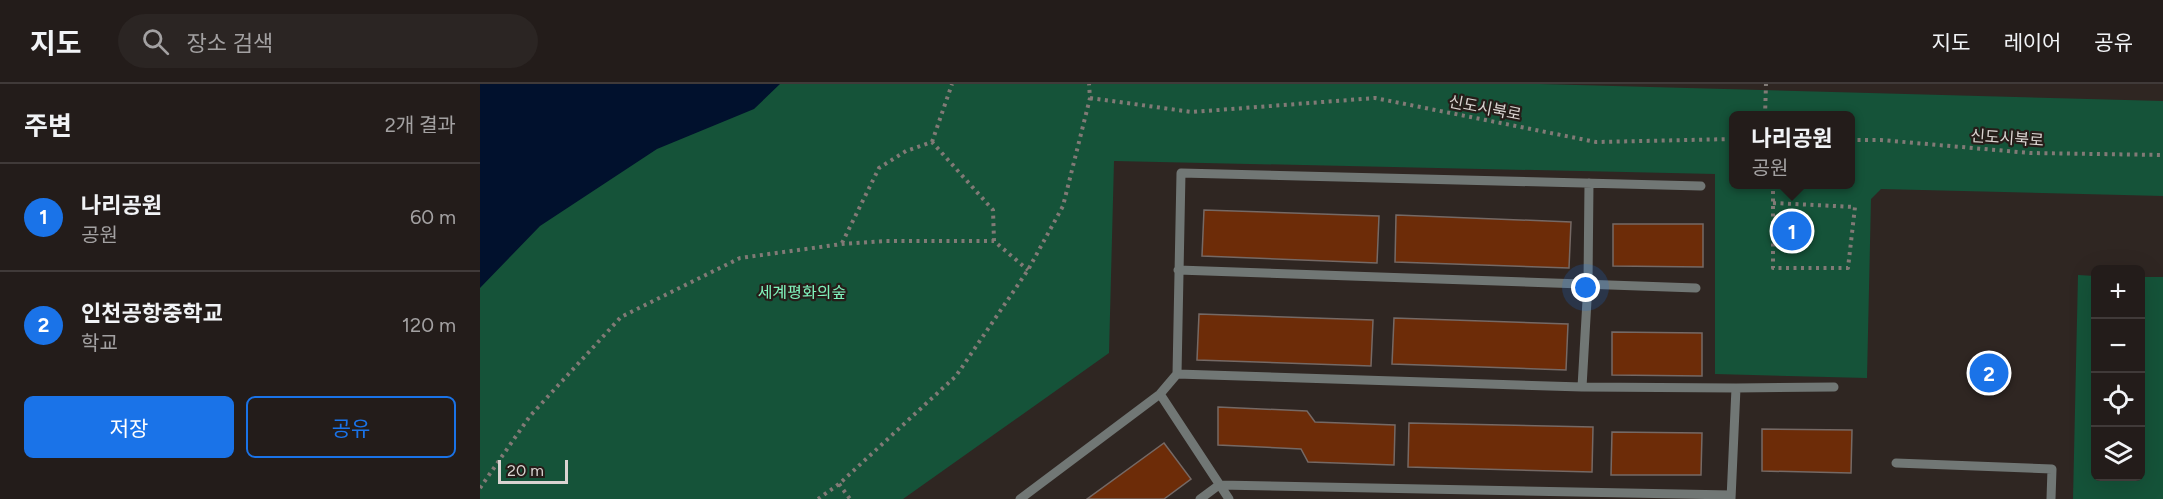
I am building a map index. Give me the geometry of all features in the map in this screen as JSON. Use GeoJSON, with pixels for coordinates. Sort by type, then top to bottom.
{"type":"FeatureCollection","features":[{"type":"Feature","properties":{"kind":"lane"},"geometry":{"type":"LineString","coordinates":[[1020,499],[1160,394],[1177,374],[1181,173],[1701,186]]}},
{"type":"Feature","properties":{"kind":"lane"},"geometry":{"type":"LineString","coordinates":[[1582,387],[1588,283],[1589,183]]}},
{"type":"Feature","properties":{"kind":"lane"},"geometry":{"type":"LineString","coordinates":[[1178,270],[1696,288]]}},
{"type":"Feature","properties":{"kind":"lane"},"geometry":{"type":"LineString","coordinates":[[1177,374],[1582,387],[1834,387]]}},
{"type":"Feature","properties":{"kind":"lane"},"geometry":{"type":"LineString","coordinates":[[1200,499],[1219,485],[1731,497],[1736,388]]}},
{"type":"Feature","properties":{"kind":"lane"},"geometry":{"type":"LineString","coordinates":[[1160,394],[1229,499]]}},
{"type":"Feature","properties":{"kind":"lane"},"geometry":{"type":"LineString","coordinates":[[1896,463],[2052,469],[2051,499]]}},
{"type":"Feature","properties":{"kind":"path"},"geometry":{"type":"LineString","coordinates":[[932,142],[952,84]]}},
{"type":"Feature","properties":{"kind":"path"},"geometry":{"type":"LineString","coordinates":[[818,499],[839,484],[956,376],[1028,270],[1064,206],[1090,98],[1089,84]]}},
{"type":"Feature","properties":{"kind":"path"},"geometry":{"type":"LineString","coordinates":[[1765,111],[1766,84]]}},
{"type":"Feature","properties":{"kind":"path","name":"신도시북로"},"geometry":{"type":"LineString","coordinates":[[1090,98],[1192,112],[1375,98],[1596,142],[1729,139]]}},
{"type":"Feature","properties":{"kind":"path","name":"신도시북로"},"geometry":{"type":"LineString","coordinates":[[1855,140],[1881,140],[2030,153],[2163,155]]}},
{"type":"Feature","properties":{"kind":"path"},"geometry":{"type":"LineString","coordinates":[[932,142],[993,210],[994,241]]}},
{"type":"Feature","properties":{"kind":"path"},"geometry":{"type":"LineString","coordinates":[[842,244],[879,168],[906,151],[932,142]]}},
{"type":"Feature","properties":{"kind":"path"},"geometry":{"type":"LineString","coordinates":[[1773,189],[1773,203],[1773,268],[1848,268],[1855,207],[1773,203]]}},
{"type":"Feature","properties":{"kind":"path"},"geometry":{"type":"LineString","coordinates":[[480,488],[530,416],[621,317],[740,258],[842,244],[885,241],[994,241],[1028,270]]}},
{"type":"Feature","properties":{"kind":"path"},"geometry":{"type":"LineString","coordinates":[[839,484],[850,499]]}},
{"type":"Feature","properties":{"kind":"green space","name":"세계평화의숲"},"geometry":{"type":"Polygon","coordinates":[[[480,84],[1540,84],[2163,101],[2163,196],[1881,189],[1871,199],[1867,378],[1715,374],[1715,174],[1114,161],[1109,353],[903,499],[480,499],[480,84]]]}},
{"type":"Feature","properties":{"kind":"green space"},"geometry":{"type":"Polygon","coordinates":[[[2078,275],[2091,276],[2091,481],[2145,481],[2145,277],[2163,277],[2163,499],[2073,499],[2078,275]]]}},
{"type":"Feature","properties":{"kind":"water"},"geometry":{"type":"Polygon","coordinates":[[[480,84],[780,84],[754,109],[657,149],[540,226],[480,288],[480,84]]]}},
{"type":"Feature","properties":{"kind":"building"},"geometry":{"type":"Polygon","coordinates":[[[1204,210],[1379,216],[1377,263],[1202,256],[1204,210]]]}},
{"type":"Feature","properties":{"kind":"building"},"geometry":{"type":"Polygon","coordinates":[[[1396,215],[1571,222],[1569,268],[1395,262],[1396,215]]]}},
{"type":"Feature","properties":{"kind":"building"},"geometry":{"type":"Polygon","coordinates":[[[1613,224],[1703,224],[1703,267],[1613,266],[1613,224]]]}},
{"type":"Feature","properties":{"kind":"building"},"geometry":{"type":"Polygon","coordinates":[[[1199,314],[1373,320],[1371,366],[1197,360],[1199,314]]]}},
{"type":"Feature","properties":{"kind":"building"},"geometry":{"type":"Polygon","coordinates":[[[1394,318],[1568,324],[1566,370],[1392,364],[1394,318]]]}},
{"type":"Feature","properties":{"kind":"building"},"geometry":{"type":"Polygon","coordinates":[[[1612,332],[1702,333],[1702,376],[1612,375],[1612,332]]]}},
{"type":"Feature","properties":{"kind":"building"},"geometry":{"type":"Polygon","coordinates":[[[1218,407],[1307,411],[1315,422],[1395,425],[1394,465],[1308,462],[1301,449],[1218,445],[1218,407]]]}},
{"type":"Feature","properties":{"kind":"building"},"geometry":{"type":"Polygon","coordinates":[[[1409,423],[1593,427],[1592,472],[1408,467],[1409,423]]]}},
{"type":"Feature","properties":{"kind":"building"},"geometry":{"type":"Polygon","coordinates":[[[1762,429],[1852,430],[1851,473],[1762,471],[1762,429]]]}},
{"type":"Feature","properties":{"kind":"building"},"geometry":{"type":"Polygon","coordinates":[[[1612,432],[1702,433],[1701,475],[1611,475],[1612,432]]]}},
{"type":"Feature","properties":{"kind":"building"},"geometry":{"type":"Polygon","coordinates":[[[1164,443],[1191,479],[1164,499],[1087,499],[1164,443]]]}},
{"type":"Feature","properties":{"kind":"place","name":"나리공원"},"geometry":{"type":"Point","coordinates":[1792,231]}},
{"type":"Feature","properties":{"kind":"place","name":"인천공항중학교"},"geometry":{"type":"Point","coordinates":[1989,373]}}]}
